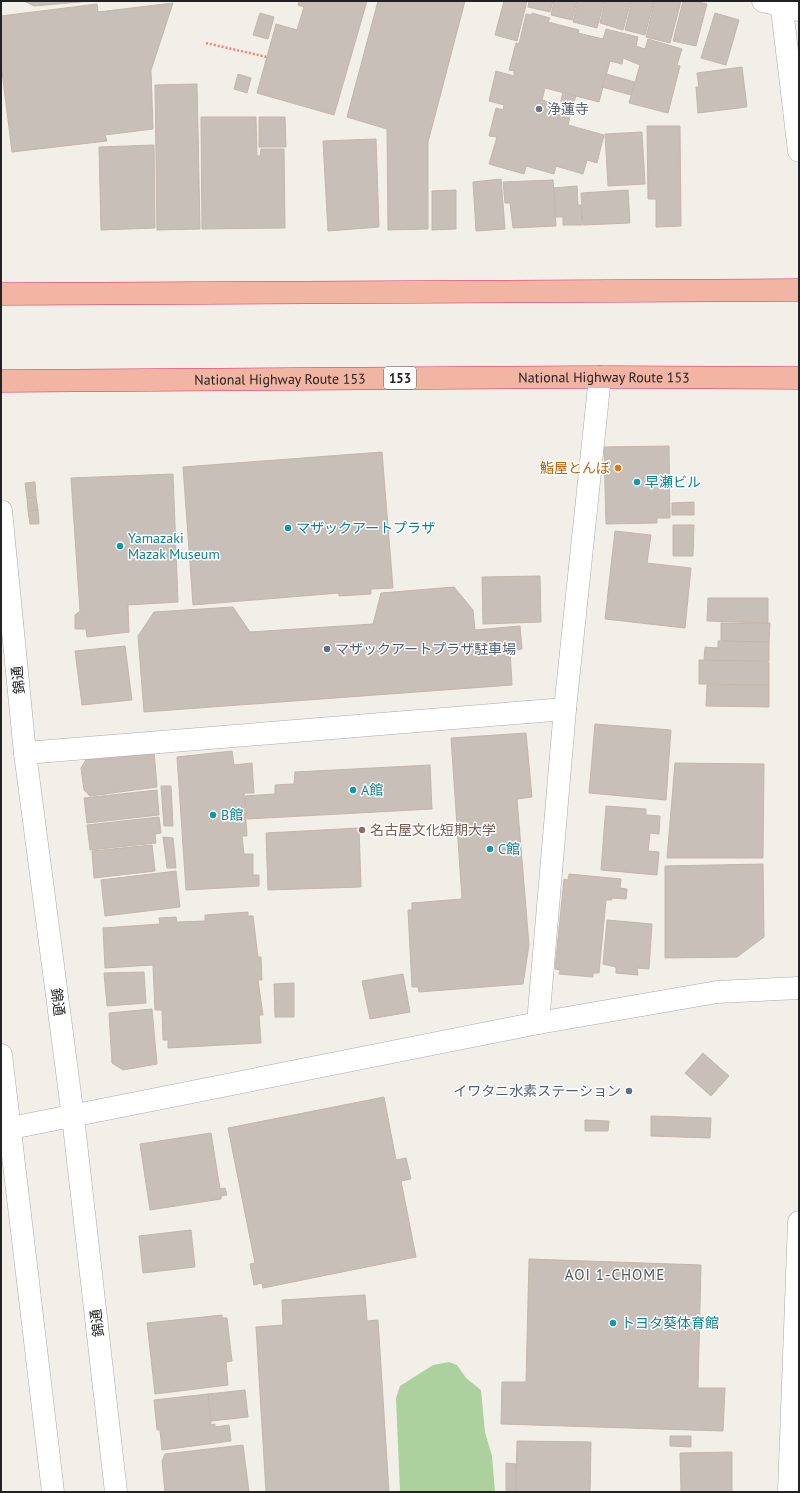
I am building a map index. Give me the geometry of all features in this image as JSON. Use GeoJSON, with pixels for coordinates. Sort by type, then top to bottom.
{"type":"FeatureCollection","features":[{"type":"Feature","properties":{"kind":"highway"},"geometry":{"type":"LineString","coordinates":[[1,294],[799,290]]}},
{"type":"Feature","properties":{"kind":"highway","name":"National Highway Route 153"},"geometry":{"type":"LineString","coordinates":[[1,382],[600,377],[799,378]]}},
{"type":"Feature","properties":{"kind":"street"},"geometry":{"type":"LineString","coordinates":[[781,4],[799,150]]}},
{"type":"Feature","properties":{"kind":"street"},"geometry":{"type":"LineString","coordinates":[[538,1023],[564,709],[600,377]]}},
{"type":"Feature","properties":{"kind":"street","name":"錦通"},"geometry":{"type":"LineString","coordinates":[[1,511],[25,753],[73,1117],[116,1492]]}},
{"type":"Feature","properties":{"kind":"street"},"geometry":{"type":"LineString","coordinates":[[25,753],[564,709]]}},
{"type":"Feature","properties":{"kind":"street"},"geometry":{"type":"LineString","coordinates":[[5,1130],[538,1023],[717,992],[799,988]]}},
{"type":"Feature","properties":{"kind":"street"},"geometry":{"type":"LineString","coordinates":[[1,1054],[5,1130],[53,1492]]}},
{"type":"Feature","properties":{"kind":"street"},"geometry":{"type":"LineString","coordinates":[[789,1492],[799,1222]]}},
{"type":"Feature","properties":{"kind":"path"},"geometry":{"type":"LineString","coordinates":[[206,43],[267,57]]}},
{"type":"Feature","properties":{"kind":"green space"},"geometry":{"type":"Polygon","coordinates":[[[449,1362],[457,1365],[466,1378],[481,1390],[485,1432],[492,1456],[495,1492],[400,1492],[396,1398],[400,1386],[433,1365],[449,1362]]]}},
{"type":"Feature","properties":{"kind":"building"},"geometry":{"type":"Polygon","coordinates":[[[24,1],[91,1],[34,6],[24,1]]]}},
{"type":"Feature","properties":{"kind":"building"},"geometry":{"type":"Polygon","coordinates":[[[299,1],[367,1],[334,115],[257,93],[276,24],[297,30],[304,7],[298,5],[299,1]]]}},
{"type":"Feature","properties":{"kind":"building"},"geometry":{"type":"Polygon","coordinates":[[[378,1],[465,1],[428,142],[428,229],[388,230],[387,129],[347,117],[378,1]]]}},
{"type":"Feature","properties":{"kind":"building"},"geometry":{"type":"Polygon","coordinates":[[[504,1],[527,1],[517,41],[495,35],[504,1]]]}},
{"type":"Feature","properties":{"kind":"building"},"geometry":{"type":"Polygon","coordinates":[[[529,1],[553,1],[550,12],[528,7],[529,1]]]}},
{"type":"Feature","properties":{"kind":"building"},"geometry":{"type":"Polygon","coordinates":[[[554,1],[577,1],[572,20],[551,15],[554,1]]]}},
{"type":"Feature","properties":{"kind":"building"},"geometry":{"type":"Polygon","coordinates":[[[578,1],[604,1],[597,28],[573,22],[578,1]]]}},
{"type":"Feature","properties":{"kind":"building"},"geometry":{"type":"Polygon","coordinates":[[[605,1],[631,1],[623,30],[600,23],[605,1]]]}},
{"type":"Feature","properties":{"kind":"building"},"geometry":{"type":"Polygon","coordinates":[[[632,1],[654,1],[645,35],[625,30],[632,1]]]}},
{"type":"Feature","properties":{"kind":"building"},"geometry":{"type":"Polygon","coordinates":[[[655,1],[681,1],[670,43],[646,37],[655,1]]]}},
{"type":"Feature","properties":{"kind":"building"},"geometry":{"type":"Polygon","coordinates":[[[683,1],[694,1],[707,4],[696,46],[673,41],[683,1]]]}},
{"type":"Feature","properties":{"kind":"building"},"geometry":{"type":"Polygon","coordinates":[[[173,3],[151,70],[153,129],[105,135],[107,141],[12,152],[1,64],[1,16],[97,4],[98,12],[173,3]]]}},
{"type":"Feature","properties":{"kind":"building"},"geometry":{"type":"Polygon","coordinates":[[[260,13],[274,17],[268,39],[253,35],[260,13]]]}},
{"type":"Feature","properties":{"kind":"building"},"geometry":{"type":"Polygon","coordinates":[[[532,13],[550,18],[548,22],[579,30],[578,33],[603,39],[606,29],[638,37],[636,46],[645,49],[648,39],[682,49],[677,65],[680,66],[668,113],[629,103],[640,65],[623,58],[622,64],[610,61],[599,102],[545,88],[542,100],[572,108],[568,125],[604,135],[597,163],[587,160],[583,174],[556,166],[554,174],[526,166],[524,174],[489,164],[497,137],[489,136],[496,108],[503,110],[504,105],[489,101],[496,71],[514,76],[514,71],[509,70],[516,43],[519,44],[526,14],[532,15],[532,13]]]}},
{"type":"Feature","properties":{"kind":"building"},"geometry":{"type":"Polygon","coordinates":[[[715,13],[739,20],[726,65],[701,58],[715,13]]]}},
{"type":"Feature","properties":{"kind":"building"},"geometry":{"type":"Polygon","coordinates":[[[742,67],[747,107],[698,113],[696,87],[699,87],[697,73],[742,67]]]}},
{"type":"Feature","properties":{"kind":"building"},"geometry":{"type":"Polygon","coordinates":[[[238,74],[251,78],[247,93],[234,89],[238,74]]]}},
{"type":"Feature","properties":{"kind":"building"},"geometry":{"type":"Polygon","coordinates":[[[606,74],[635,82],[631,95],[602,87],[606,74]]]}},
{"type":"Feature","properties":{"kind":"building"},"geometry":{"type":"Polygon","coordinates":[[[197,84],[200,229],[157,230],[155,85],[197,84]]]}},
{"type":"Feature","properties":{"kind":"building"},"geometry":{"type":"Polygon","coordinates":[[[563,92],[576,96],[572,108],[560,105],[563,92]]]}},
{"type":"Feature","properties":{"kind":"building"},"geometry":{"type":"Polygon","coordinates":[[[201,117],[256,117],[257,156],[260,156],[261,149],[284,149],[285,228],[202,229],[201,117]]]}},
{"type":"Feature","properties":{"kind":"building"},"geometry":{"type":"Polygon","coordinates":[[[259,117],[285,117],[286,147],[259,147],[259,117]]]}},
{"type":"Feature","properties":{"kind":"building"},"geometry":{"type":"Polygon","coordinates":[[[647,126],[680,126],[681,226],[656,227],[656,199],[648,199],[647,126]]]}},
{"type":"Feature","properties":{"kind":"building"},"geometry":{"type":"Polygon","coordinates":[[[642,132],[645,184],[608,186],[605,134],[642,132]]]}},
{"type":"Feature","properties":{"kind":"building"},"geometry":{"type":"Polygon","coordinates":[[[376,139],[379,227],[328,231],[323,141],[376,139]]]}},
{"type":"Feature","properties":{"kind":"building"},"geometry":{"type":"Polygon","coordinates":[[[154,145],[155,228],[101,230],[99,147],[154,145]]]}},
{"type":"Feature","properties":{"kind":"building"},"geometry":{"type":"Polygon","coordinates":[[[501,179],[505,229],[476,231],[473,182],[501,179]]]}},
{"type":"Feature","properties":{"kind":"building"},"geometry":{"type":"Polygon","coordinates":[[[553,180],[556,226],[513,228],[510,203],[505,203],[503,182],[553,180]]]}},
{"type":"Feature","properties":{"kind":"building"},"geometry":{"type":"Polygon","coordinates":[[[577,186],[578,205],[581,205],[582,225],[563,225],[563,217],[556,217],[554,188],[577,186]]]}},
{"type":"Feature","properties":{"kind":"building"},"geometry":{"type":"Polygon","coordinates":[[[456,190],[456,229],[432,230],[432,191],[456,190]]]}},
{"type":"Feature","properties":{"kind":"building"},"geometry":{"type":"Polygon","coordinates":[[[628,190],[630,223],[583,225],[581,193],[628,190]]]}},
{"type":"Feature","properties":{"kind":"building","name":"早瀬ビル"},"geometry":{"type":"Polygon","coordinates":[[[669,446],[670,518],[657,518],[657,523],[606,524],[604,447],[669,446]]]}},
{"type":"Feature","properties":{"kind":"building","name":"マザックアートプラザ"},"geometry":{"type":"Polygon","coordinates":[[[382,452],[393,588],[371,589],[371,594],[339,596],[339,593],[193,605],[183,467],[382,452]]]}},
{"type":"Feature","properties":{"kind":"building"},"geometry":{"type":"Polygon","coordinates":[[[173,474],[178,602],[128,605],[129,632],[87,637],[86,629],[75,629],[75,615],[80,611],[71,478],[173,474]]]}},
{"type":"Feature","properties":{"kind":"building"},"geometry":{"type":"Polygon","coordinates":[[[35,482],[36,497],[27,498],[25,483],[35,482]]]}},
{"type":"Feature","properties":{"kind":"building"},"geometry":{"type":"Polygon","coordinates":[[[36,497],[38,510],[28,511],[27,498],[36,497]]]}},
{"type":"Feature","properties":{"kind":"building"},"geometry":{"type":"Polygon","coordinates":[[[694,502],[694,515],[672,515],[672,503],[694,502]]]}},
{"type":"Feature","properties":{"kind":"building"},"geometry":{"type":"Polygon","coordinates":[[[38,510],[39,524],[30,524],[28,511],[38,510]]]}},
{"type":"Feature","properties":{"kind":"building"},"geometry":{"type":"Polygon","coordinates":[[[673,525],[694,525],[693,556],[673,556],[673,525]]]}},
{"type":"Feature","properties":{"kind":"building"},"geometry":{"type":"Polygon","coordinates":[[[615,531],[651,535],[647,563],[691,568],[685,628],[605,619],[615,531]]]}},
{"type":"Feature","properties":{"kind":"building"},"geometry":{"type":"Polygon","coordinates":[[[540,576],[541,622],[483,624],[482,577],[540,576]]]}},
{"type":"Feature","properties":{"kind":"building","name":"マザックアートプラザ駐車場"},"geometry":{"type":"Polygon","coordinates":[[[454,587],[473,610],[475,630],[520,626],[522,649],[510,650],[512,685],[144,712],[138,636],[154,612],[233,607],[250,632],[373,624],[381,593],[454,587]]]}},
{"type":"Feature","properties":{"kind":"building"},"geometry":{"type":"Polygon","coordinates":[[[708,598],[768,598],[768,623],[707,621],[708,598]]]}},
{"type":"Feature","properties":{"kind":"building"},"geometry":{"type":"Polygon","coordinates":[[[721,623],[770,623],[769,642],[721,641],[721,623]]]}},
{"type":"Feature","properties":{"kind":"building"},"geometry":{"type":"Polygon","coordinates":[[[718,641],[769,642],[769,661],[704,660],[705,647],[718,648],[718,641]]]}},
{"type":"Feature","properties":{"kind":"building"},"geometry":{"type":"Polygon","coordinates":[[[125,646],[132,700],[82,705],[75,651],[125,646]]]}},
{"type":"Feature","properties":{"kind":"building"},"geometry":{"type":"Polygon","coordinates":[[[699,660],[769,662],[769,685],[699,684],[699,660]]]}},
{"type":"Feature","properties":{"kind":"building"},"geometry":{"type":"Polygon","coordinates":[[[707,685],[769,685],[769,707],[706,706],[707,685]]]}},
{"type":"Feature","properties":{"kind":"building"},"geometry":{"type":"Polygon","coordinates":[[[595,724],[671,730],[666,800],[589,793],[595,724]]]}},
{"type":"Feature","properties":{"kind":"building","name":"C館"},"geometry":{"type":"Polygon","coordinates":[[[526,733],[532,797],[517,799],[529,945],[523,984],[419,992],[418,987],[412,987],[408,910],[412,910],[412,903],[462,899],[451,738],[526,733]]]}},
{"type":"Feature","properties":{"kind":"building"},"geometry":{"type":"Polygon","coordinates":[[[154,751],[157,787],[90,796],[84,790],[81,768],[87,758],[154,751]]]}},
{"type":"Feature","properties":{"kind":"building","name":"B館"},"geometry":{"type":"Polygon","coordinates":[[[232,751],[234,765],[252,763],[254,793],[244,793],[247,836],[242,836],[244,854],[253,854],[253,875],[259,875],[259,886],[186,890],[177,757],[232,751]]]}},
{"type":"Feature","properties":{"kind":"building"},"geometry":{"type":"Polygon","coordinates":[[[675,763],[764,764],[763,858],[667,858],[675,763]]]}},
{"type":"Feature","properties":{"kind":"building","name":"A館"},"geometry":{"type":"Polygon","coordinates":[[[430,765],[432,809],[247,819],[245,796],[275,794],[275,785],[294,784],[295,772],[430,765]]]}},
{"type":"Feature","properties":{"kind":"building"},"geometry":{"type":"Polygon","coordinates":[[[161,786],[171,786],[173,826],[164,826],[161,786]]]}},
{"type":"Feature","properties":{"kind":"building"},"geometry":{"type":"Polygon","coordinates":[[[157,790],[159,815],[87,823],[84,798],[157,790]]]}},
{"type":"Feature","properties":{"kind":"building"},"geometry":{"type":"Polygon","coordinates":[[[606,806],[646,809],[646,815],[660,816],[659,834],[650,833],[648,851],[659,852],[657,875],[601,870],[606,806]]]}},
{"type":"Feature","properties":{"kind":"building"},"geometry":{"type":"Polygon","coordinates":[[[159,817],[161,833],[155,834],[156,843],[90,850],[87,825],[159,817]]]}},
{"type":"Feature","properties":{"kind":"building"},"geometry":{"type":"Polygon","coordinates":[[[359,828],[361,887],[268,890],[266,833],[359,828]]]}},
{"type":"Feature","properties":{"kind":"building"},"geometry":{"type":"Polygon","coordinates":[[[163,837],[173,838],[176,868],[167,868],[163,837]]]}},
{"type":"Feature","properties":{"kind":"building"},"geometry":{"type":"Polygon","coordinates":[[[152,845],[155,871],[94,878],[92,851],[152,845]]]}},
{"type":"Feature","properties":{"kind":"building"},"geometry":{"type":"Polygon","coordinates":[[[763,864],[764,937],[737,957],[665,958],[665,866],[763,864]]]}},
{"type":"Feature","properties":{"kind":"building"},"geometry":{"type":"Polygon","coordinates":[[[176,871],[180,907],[105,916],[101,880],[176,871]]]}},
{"type":"Feature","properties":{"kind":"building"},"geometry":{"type":"Polygon","coordinates":[[[569,874],[621,879],[620,888],[627,889],[626,899],[611,898],[612,900],[606,900],[599,973],[593,973],[593,977],[559,974],[560,970],[555,969],[564,879],[568,880],[569,874]]]}},
{"type":"Feature","properties":{"kind":"building"},"geometry":{"type":"Polygon","coordinates":[[[248,912],[248,916],[253,916],[258,957],[261,957],[262,980],[258,980],[263,1015],[259,1015],[261,1043],[168,1048],[168,1040],[163,1040],[162,1010],[155,1010],[153,965],[105,968],[103,928],[160,924],[159,918],[176,917],[177,922],[205,921],[205,915],[248,912]]]}},
{"type":"Feature","properties":{"kind":"building"},"geometry":{"type":"Polygon","coordinates":[[[607,920],[652,924],[649,969],[637,968],[638,975],[616,973],[616,967],[603,964],[607,920]]]}},
{"type":"Feature","properties":{"kind":"building"},"geometry":{"type":"Polygon","coordinates":[[[144,972],[146,1003],[107,1006],[104,973],[144,972]]]}},
{"type":"Feature","properties":{"kind":"building"},"geometry":{"type":"Polygon","coordinates":[[[403,974],[410,1012],[370,1019],[362,981],[403,974]]]}},
{"type":"Feature","properties":{"kind":"building"},"geometry":{"type":"Polygon","coordinates":[[[294,983],[294,1017],[275,1017],[274,984],[294,983]]]}},
{"type":"Feature","properties":{"kind":"building"},"geometry":{"type":"Polygon","coordinates":[[[152,1009],[157,1064],[123,1070],[112,1063],[109,1013],[152,1009]]]}},
{"type":"Feature","properties":{"kind":"building"},"geometry":{"type":"Polygon","coordinates":[[[703,1053],[729,1076],[711,1096],[685,1073],[703,1053]]]}},
{"type":"Feature","properties":{"kind":"building"},"geometry":{"type":"Polygon","coordinates":[[[384,1097],[396,1160],[406,1158],[411,1179],[401,1181],[416,1257],[263,1288],[262,1283],[254,1285],[250,1264],[255,1263],[228,1128],[384,1097]]]}},
{"type":"Feature","properties":{"kind":"building"},"geometry":{"type":"Polygon","coordinates":[[[651,1116],[711,1118],[710,1138],[651,1136],[651,1116]]]}},
{"type":"Feature","properties":{"kind":"building"},"geometry":{"type":"Polygon","coordinates":[[[585,1120],[609,1121],[608,1131],[585,1131],[585,1120]]]}},
{"type":"Feature","properties":{"kind":"building"},"geometry":{"type":"Polygon","coordinates":[[[211,1133],[220,1189],[225,1188],[227,1195],[221,1196],[221,1199],[150,1210],[140,1144],[211,1133]]]}},
{"type":"Feature","properties":{"kind":"building"},"geometry":{"type":"Polygon","coordinates":[[[191,1230],[195,1267],[143,1273],[139,1236],[191,1230]]]}},
{"type":"Feature","properties":{"kind":"building","name":"トヨタ葵体育館"},"geometry":{"type":"Polygon","coordinates":[[[529,1259],[701,1265],[698,1388],[725,1388],[723,1431],[501,1424],[502,1382],[526,1382],[529,1259]]]}},
{"type":"Feature","properties":{"kind":"building"},"geometry":{"type":"Polygon","coordinates":[[[365,1295],[367,1321],[378,1320],[389,1492],[266,1492],[256,1327],[283,1325],[282,1300],[365,1295]]]}},
{"type":"Feature","properties":{"kind":"building"},"geometry":{"type":"Polygon","coordinates":[[[222,1315],[222,1318],[227,1318],[232,1361],[226,1362],[228,1385],[155,1394],[147,1323],[222,1315]]]}},
{"type":"Feature","properties":{"kind":"building"},"geometry":{"type":"Polygon","coordinates":[[[245,1390],[248,1417],[211,1421],[208,1394],[245,1390]]]}},
{"type":"Feature","properties":{"kind":"building"},"geometry":{"type":"Polygon","coordinates":[[[208,1394],[211,1425],[215,1424],[215,1427],[229,1425],[231,1441],[162,1450],[160,1430],[157,1430],[154,1400],[208,1394]]]}},
{"type":"Feature","properties":{"kind":"building"},"geometry":{"type":"Polygon","coordinates":[[[670,1436],[691,1436],[691,1447],[670,1446],[670,1436]]]}},
{"type":"Feature","properties":{"kind":"building"},"geometry":{"type":"Polygon","coordinates":[[[517,1441],[591,1442],[590,1492],[516,1492],[517,1441]]]}},
{"type":"Feature","properties":{"kind":"building"},"geometry":{"type":"Polygon","coordinates":[[[243,1445],[249,1492],[165,1492],[162,1461],[165,1454],[243,1445]]]}},
{"type":"Feature","properties":{"kind":"building"},"geometry":{"type":"Polygon","coordinates":[[[732,1452],[732,1492],[681,1492],[680,1453],[732,1452]]]}},
{"type":"Feature","properties":{"kind":"building"},"geometry":{"type":"Polygon","coordinates":[[[506,1463],[516,1464],[516,1492],[506,1492],[506,1463]]]}},
{"type":"Feature","properties":{"kind":"place","name":"浄蓮寺"},"geometry":{"type":"Point","coordinates":[539,109]}},
{"type":"Feature","properties":{"kind":"place","name":"鮨屋とんぼ"},"geometry":{"type":"Point","coordinates":[618,468]}},
{"type":"Feature","properties":{"kind":"place","name":"早瀬ビル"},"geometry":{"type":"Point","coordinates":[637,482]}},
{"type":"Feature","properties":{"kind":"place","name":"マザックアートプラザ"},"geometry":{"type":"Point","coordinates":[288,528]}},
{"type":"Feature","properties":{"kind":"place","name":"Yamazaki Mazak Museum"},"geometry":{"type":"Point","coordinates":[120,546]}},
{"type":"Feature","properties":{"kind":"place","name":"マザックアートプラザ駐車場"},"geometry":{"type":"Point","coordinates":[327,649]}},
{"type":"Feature","properties":{"kind":"place","name":"A館"},"geometry":{"type":"Point","coordinates":[353,790]}},
{"type":"Feature","properties":{"kind":"place","name":"B館"},"geometry":{"type":"Point","coordinates":[213,815]}},
{"type":"Feature","properties":{"kind":"place","name":"名古屋文化短期大学"},"geometry":{"type":"Point","coordinates":[362,830]}},
{"type":"Feature","properties":{"kind":"place","name":"C館"},"geometry":{"type":"Point","coordinates":[490,849]}},
{"type":"Feature","properties":{"kind":"place","name":"イワタニ水素ステーション"},"geometry":{"type":"Point","coordinates":[629,1091]}},
{"type":"Feature","properties":{"kind":"place","name":"トヨタ葵体育館"},"geometry":{"type":"Point","coordinates":[613,1323]}},
{"type":"Feature","properties":{"kind":"district","name":"AOI 1-CHOME"},"geometry":{"type":"Point","coordinates":[615,1274]}}]}
